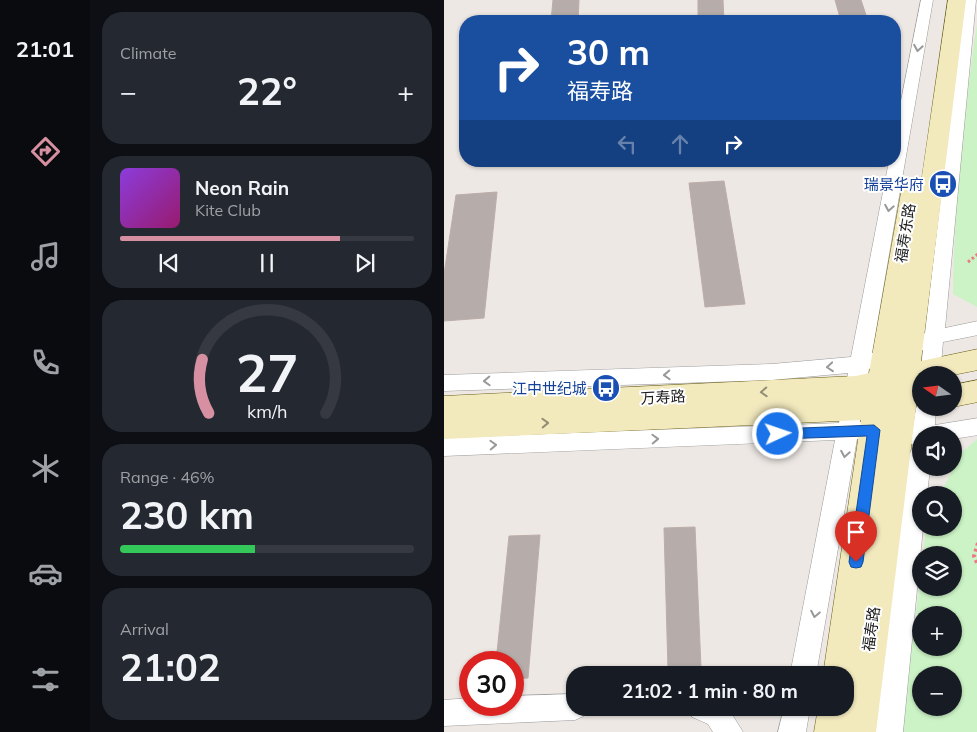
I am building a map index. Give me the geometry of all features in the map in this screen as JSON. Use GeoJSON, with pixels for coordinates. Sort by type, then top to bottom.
{"type":"FeatureCollection","features":[{"type":"Feature","properties":{"kind":"main road","name":"福寿东路"},"geometry":{"type":"LineString","coordinates":[[896,402],[944,0]]}},
{"type":"Feature","properties":{"kind":"main road","name":"福寿东路"},"geometry":{"type":"LineString","coordinates":[[896,402],[910,348],[956,0]]}},
{"type":"Feature","properties":{"kind":"main road"},"geometry":{"type":"LineString","coordinates":[[896,402],[977,359]]}},
{"type":"Feature","properties":{"kind":"main road"},"geometry":{"type":"LineString","coordinates":[[962,394],[977,391]]}},
{"type":"Feature","properties":{"kind":"main road","name":"万寿路"},"geometry":{"type":"LineString","coordinates":[[444,407],[896,402]]}},
{"type":"Feature","properties":{"kind":"main road","name":"万寿路"},"geometry":{"type":"LineString","coordinates":[[444,427],[896,402]]}},
{"type":"Feature","properties":{"kind":"main road","name":"福寿路"},"geometry":{"type":"LineString","coordinates":[[843,666],[896,402]]}},
{"type":"Feature","properties":{"kind":"main road","name":"福寿路"},"geometry":{"type":"LineString","coordinates":[[857,732],[896,402]]}},
{"type":"Feature","properties":{"kind":"main road"},"geometry":{"type":"LineString","coordinates":[[832,732],[835,716]]}},
{"type":"Feature","properties":{"kind":"street"},"geometry":{"type":"LineString","coordinates":[[896,402],[927,0]]}},
{"type":"Feature","properties":{"kind":"street"},"geometry":{"type":"LineString","coordinates":[[806,666],[896,402],[934,337],[970,0]]}},
{"type":"Feature","properties":{"kind":"street"},"geometry":{"type":"LineString","coordinates":[[910,348],[934,337],[977,328]]}},
{"type":"Feature","properties":{"kind":"street"},"geometry":{"type":"LineString","coordinates":[[444,383],[772,372],[896,402],[977,426]]}},
{"type":"Feature","properties":{"kind":"street"},"geometry":{"type":"LineString","coordinates":[[444,447],[896,402]]}},
{"type":"Feature","properties":{"kind":"street"},"geometry":{"type":"LineString","coordinates":[[889,732],[918,476]]}},
{"type":"Feature","properties":{"kind":"street"},"geometry":{"type":"LineString","coordinates":[[444,713],[566,708]]}},
{"type":"Feature","properties":{"kind":"street"},"geometry":{"type":"LineString","coordinates":[[718,716],[729,732]]}},
{"type":"Feature","properties":{"kind":"street"},"geometry":{"type":"LineString","coordinates":[[792,732],[795,716]]}},
{"type":"Feature","properties":{"kind":"path"},"geometry":{"type":"LineString","coordinates":[[968,262],[977,254]]}},
{"type":"Feature","properties":{"kind":"path"},"geometry":{"type":"LineString","coordinates":[[977,543],[974,556],[977,565]]}},
{"type":"Feature","properties":{"kind":"green space"},"geometry":{"type":"Polygon","coordinates":[[[977,24],[978,307],[953,294],[955,226],[960,159],[977,24]]]}},
{"type":"Feature","properties":{"kind":"green space"},"geometry":{"type":"Polygon","coordinates":[[[977,439],[977,732],[902,732],[912,646],[912,656],[962,656],[962,606],[917,606],[918,596],[962,596],[962,546],[924,546],[925,536],[962,536],[962,486],[944,486],[949,476],[962,476],[962,452],[977,439]]]}},
{"type":"Feature","properties":{"kind":"building"},"geometry":{"type":"Polygon","coordinates":[[[553,0],[579,0],[578,15],[552,15],[553,0]]]}},
{"type":"Feature","properties":{"kind":"building"},"geometry":{"type":"Polygon","coordinates":[[[698,0],[723,0],[724,15],[698,15],[698,0]]]}},
{"type":"Feature","properties":{"kind":"building"},"geometry":{"type":"Polygon","coordinates":[[[835,0],[861,0],[866,15],[839,15],[835,0]]]}},
{"type":"Feature","properties":{"kind":"building"},"geometry":{"type":"Polygon","coordinates":[[[724,181],[745,304],[705,307],[689,183],[724,181]]]}},
{"type":"Feature","properties":{"kind":"building"},"geometry":{"type":"Polygon","coordinates":[[[497,192],[484,318],[444,321],[444,274],[456,195],[497,192]]]}},
{"type":"Feature","properties":{"kind":"building"},"geometry":{"type":"Polygon","coordinates":[[[695,527],[701,666],[668,666],[664,528],[695,527]]]}},
{"type":"Feature","properties":{"kind":"building"},"geometry":{"type":"Polygon","coordinates":[[[540,535],[528,678],[524,678],[524,651],[497,651],[509,536],[540,535]]]}},
{"type":"Feature","properties":{"kind":"place","name":"瑞景华府"},"geometry":{"type":"Point","coordinates":[943,184]}},
{"type":"Feature","properties":{"kind":"place","name":"江中世纪城"},"geometry":{"type":"Point","coordinates":[606,388]}},
{"type":"Feature","properties":{"kind":"route"},"geometry":{"type":"LineString","coordinates":[[778,434],[874,430],[856,562]]}}]}
